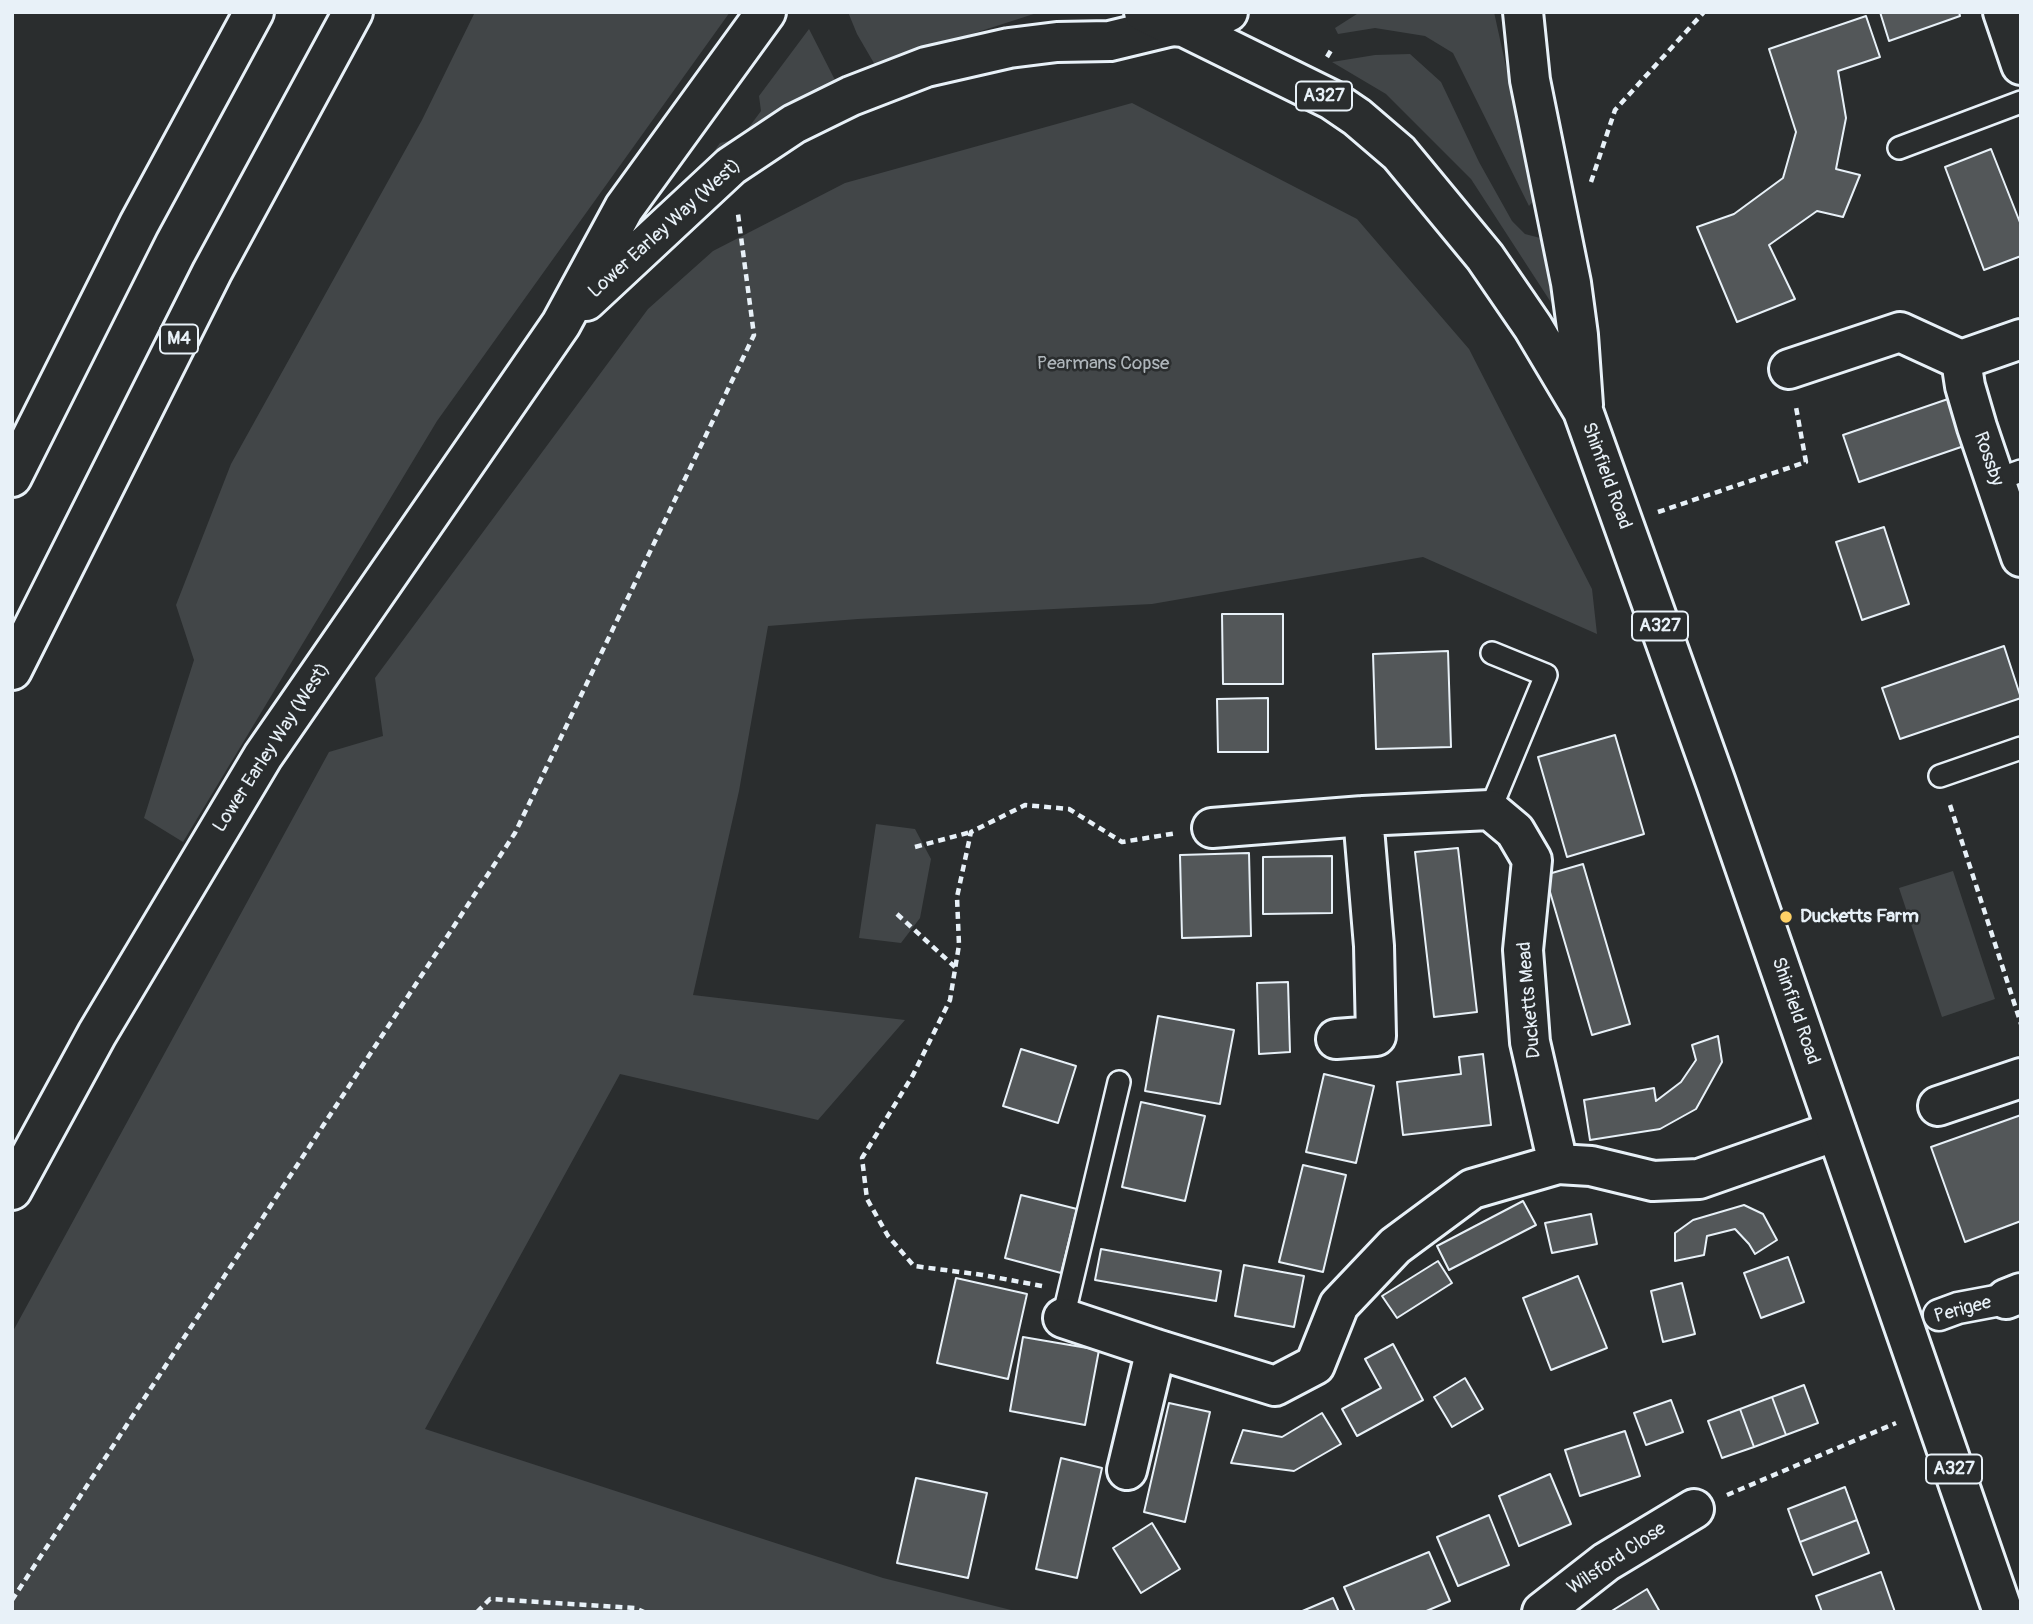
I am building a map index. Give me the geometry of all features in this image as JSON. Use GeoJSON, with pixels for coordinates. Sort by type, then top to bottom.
{"type":"FeatureCollection","features":[{"type":"Feature","properties":{"kind":"main road"},"geometry":{"type":"LineString","coordinates":[[12,477],[139,224],[254,12]]}},
{"type":"Feature","properties":{"kind":"main road","name":"M4"},"geometry":{"type":"LineString","coordinates":[[12,670],[212,272],[353,12]]}},
{"type":"Feature","properties":{"kind":"main road","name":"Lower Earley Way (West)"},"geometry":{"type":"LineString","coordinates":[[12,1190],[97,1034],[263,756],[561,324],[624,208],[765,12]]}},
{"type":"Feature","properties":{"kind":"main road","name":"Lower Earley Way (West)"},"geometry":{"type":"LineString","coordinates":[[561,324],[731,166],[794,124],[851,96],[926,67],[1009,48],[1057,42],[1110,41],[1166,22],[1228,12]]}},
{"type":"Feature","properties":{"kind":"main road","name":"Shinfield Road"},"geometry":{"type":"LineString","coordinates":[[1523,12],[1530,80],[1571,284],[1578,335],[1583,411]]}},
{"type":"Feature","properties":{"kind":"main road"},"geometry":{"type":"LineString","coordinates":[[2003,12],[2021,65]]}},
{"type":"Feature","properties":{"kind":"main road","name":"Shinfield Road"},"geometry":{"type":"LineString","coordinates":[[1166,22],[1332,100],[1357,117],[1399,153],[1485,257],[1533,327],[1583,411],[1836,1131],[1922,1321],[1932,1402],[2003,1612]]}},
{"type":"Feature","properties":{"kind":"main road"},"geometry":{"type":"LineString","coordinates":[[1789,369],[1900,332],[1961,360],[2021,339]]}},
{"type":"Feature","properties":{"kind":"main road","name":"Rossby"},"geometry":{"type":"LineString","coordinates":[[1961,360],[1965,386],[1977,427],[2008,475],[2013,537],[2021,557]]}},
{"type":"Feature","properties":{"kind":"main road"},"geometry":{"type":"LineString","coordinates":[[1212,828],[1363,816],[1490,810]]}},
{"type":"Feature","properties":{"kind":"main road","name":"Ducketts Mead"},"geometry":{"type":"LineString","coordinates":[[1490,810],[1515,831],[1532,860],[1523,950],[1530,1042],[1558,1164]]}},
{"type":"Feature","properties":{"kind":"main road"},"geometry":{"type":"LineString","coordinates":[[1336,1039],[1376,1036],[1374,946],[1363,816]]}},
{"type":"Feature","properties":{"kind":"main road"},"geometry":{"type":"LineString","coordinates":[[1938,1106],[2021,1078]]}},
{"type":"Feature","properties":{"kind":"main road"},"geometry":{"type":"LineString","coordinates":[[1063,1318],[1275,1386],[1315,1365],[1339,1305],[1395,1246],[1472,1189],[1558,1164],[1591,1166],[1653,1181],[1699,1179],[1836,1131]]}},
{"type":"Feature","properties":{"kind":"main road"},"geometry":{"type":"LineString","coordinates":[[1127,1470],[1156,1349]]}},
{"type":"Feature","properties":{"kind":"main road","name":"Wilsford Close"},"geometry":{"type":"LineString","coordinates":[[1542,1612],[1605,1562],[1694,1509]]}},
{"type":"Feature","properties":{"kind":"street","name":"Perigee"},"geometry":{"type":"LineString","coordinates":[[1922,1321],[1958,1308],[2013,1296]]}},
{"type":"Feature","properties":{"kind":"lane"},"geometry":{"type":"LineString","coordinates":[[1899,148],[2021,102]]}},
{"type":"Feature","properties":{"kind":"lane"},"geometry":{"type":"LineString","coordinates":[[1490,810],[1546,675],[1492,653]]}},
{"type":"Feature","properties":{"kind":"lane"},"geometry":{"type":"LineString","coordinates":[[1940,776],[2021,748]]}},
{"type":"Feature","properties":{"kind":"lane"},"geometry":{"type":"LineString","coordinates":[[1063,1318],[1119,1082]]}},
{"type":"Feature","properties":{"kind":"path"},"geometry":{"type":"LineString","coordinates":[[1587,194],[1615,110],[1704,12]]}},
{"type":"Feature","properties":{"kind":"path"},"geometry":{"type":"LineString","coordinates":[[12,1600],[514,833],[754,335],[737,208]]}},
{"type":"Feature","properties":{"kind":"path"},"geometry":{"type":"LineString","coordinates":[[1654,514],[1806,462],[1789,369]]}},
{"type":"Feature","properties":{"kind":"path"},"geometry":{"type":"LineString","coordinates":[[1940,776],[2021,1024]]}},
{"type":"Feature","properties":{"kind":"path"},"geometry":{"type":"LineString","coordinates":[[915,847],[971,832],[1025,805],[1069,809],[1122,842],[1212,828]]}},
{"type":"Feature","properties":{"kind":"path"},"geometry":{"type":"LineString","coordinates":[[971,832],[957,897],[959,945],[950,1000],[913,1075],[862,1158],[867,1199],[888,1236],[914,1266],[1043,1286],[1063,1318]]}},
{"type":"Feature","properties":{"kind":"path"},"geometry":{"type":"LineString","coordinates":[[897,914],[955,967]]}},
{"type":"Feature","properties":{"kind":"path"},"geometry":{"type":"LineString","coordinates":[[1694,1509],[1901,1422],[1932,1402]]}},
{"type":"Feature","properties":{"kind":"path"},"geometry":{"type":"LineString","coordinates":[[477,1612],[490,1599],[635,1608],[644,1612]]}},
{"type":"Feature","properties":{"kind":"green space"},"geometry":{"type":"Polygon","coordinates":[[[475,12],[730,12],[437,421],[183,842],[144,818],[194,660],[176,605],[231,464],[422,120],[475,12]]]}},
{"type":"Feature","properties":{"kind":"green space"},"geometry":{"type":"Polygon","coordinates":[[[848,12],[1040,12],[875,65],[848,12]]]}},
{"type":"Feature","properties":{"kind":"green space"},"geometry":{"type":"Polygon","coordinates":[[[1360,12],[1494,12],[1535,199],[1529,206],[1453,53],[1425,36],[1375,28],[1338,34],[1335,28],[1360,12]]]}},
{"type":"Feature","properties":{"kind":"green space"},"geometry":{"type":"Polygon","coordinates":[[[809,29],[836,82],[696,177],[720,143],[741,138],[761,111],[759,96],[809,29]]]}},
{"type":"Feature","properties":{"kind":"green space"},"geometry":{"type":"Polygon","coordinates":[[[1410,54],[1441,82],[1479,162],[1512,221],[1525,234],[1544,239],[1565,324],[1471,179],[1386,94],[1332,62],[1375,55],[1410,54]]]}},
{"type":"Feature","properties":{"kind":"green space","name":"Pearmans Copse"},"geometry":{"type":"Polygon","coordinates":[[[1132,103],[1357,219],[1469,349],[1592,589],[1597,634],[1423,557],[1152,604],[768,626],[739,791],[693,995],[905,1020],[818,1120],[620,1074],[425,1429],[883,1578],[1019,1612],[12,1612],[12,1333],[329,752],[383,736],[375,678],[648,309],[713,251],[845,183],[1132,103]]]}},
{"type":"Feature","properties":{"kind":"green space"},"geometry":{"type":"Polygon","coordinates":[[[876,824],[915,829],[931,859],[920,918],[901,943],[859,938],[876,824]]]}},
{"type":"Feature","properties":{"kind":"green space"},"geometry":{"type":"Polygon","coordinates":[[[1953,871],[1995,999],[1942,1017],[1899,888],[1953,871]]]}},
{"type":"Feature","properties":{"kind":"building"},"geometry":{"type":"Polygon","coordinates":[[[1880,12],[1959,12],[1960,16],[1889,41],[1880,12]]]}},
{"type":"Feature","properties":{"kind":"building"},"geometry":{"type":"Polygon","coordinates":[[[1866,16],[1880,57],[1838,71],[1846,118],[1836,169],[1860,175],[1843,217],[1817,211],[1769,245],[1795,299],[1737,322],[1697,227],[1734,214],[1783,178],[1796,132],[1769,49],[1866,16]]]}},
{"type":"Feature","properties":{"kind":"building"},"geometry":{"type":"Polygon","coordinates":[[[1991,149],[2021,225],[2021,256],[1984,270],[1945,167],[1991,149]]]}},
{"type":"Feature","properties":{"kind":"building"},"geometry":{"type":"Polygon","coordinates":[[[1948,399],[1964,446],[1859,482],[1843,435],[1948,399]]]}},
{"type":"Feature","properties":{"kind":"building"},"geometry":{"type":"Polygon","coordinates":[[[1884,527],[1909,604],[1862,620],[1836,542],[1884,527]]]}},
{"type":"Feature","properties":{"kind":"building"},"geometry":{"type":"Polygon","coordinates":[[[1222,614],[1283,614],[1283,684],[1223,684],[1222,614]]]}},
{"type":"Feature","properties":{"kind":"building"},"geometry":{"type":"Polygon","coordinates":[[[2004,646],[2021,698],[1900,739],[1882,688],[2004,646]]]}},
{"type":"Feature","properties":{"kind":"building"},"geometry":{"type":"Polygon","coordinates":[[[1448,651],[1451,747],[1376,749],[1373,654],[1448,651]]]}},
{"type":"Feature","properties":{"kind":"building"},"geometry":{"type":"Polygon","coordinates":[[[1268,698],[1268,752],[1218,752],[1217,699],[1268,698]]]}},
{"type":"Feature","properties":{"kind":"building"},"geometry":{"type":"Polygon","coordinates":[[[1615,735],[1644,834],[1567,857],[1538,757],[1615,735]]]}},
{"type":"Feature","properties":{"kind":"building"},"geometry":{"type":"Polygon","coordinates":[[[1458,848],[1477,1012],[1434,1017],[1415,852],[1458,848]]]}},
{"type":"Feature","properties":{"kind":"building"},"geometry":{"type":"Polygon","coordinates":[[[1249,853],[1251,936],[1182,938],[1180,855],[1249,853]]]}},
{"type":"Feature","properties":{"kind":"building"},"geometry":{"type":"Polygon","coordinates":[[[1332,856],[1332,913],[1263,914],[1263,857],[1332,856]]]}},
{"type":"Feature","properties":{"kind":"building"},"geometry":{"type":"Polygon","coordinates":[[[1583,864],[1630,1024],[1592,1035],[1545,875],[1583,864]]]}},
{"type":"Feature","properties":{"kind":"building"},"geometry":{"type":"Polygon","coordinates":[[[1288,982],[1290,1052],[1259,1054],[1257,983],[1288,982]]]}},
{"type":"Feature","properties":{"kind":"building"},"geometry":{"type":"Polygon","coordinates":[[[1158,1016],[1234,1030],[1220,1104],[1145,1091],[1158,1016]]]}},
{"type":"Feature","properties":{"kind":"building"},"geometry":{"type":"Polygon","coordinates":[[[1718,1036],[1722,1062],[1696,1109],[1660,1129],[1590,1140],[1584,1100],[1654,1088],[1656,1101],[1681,1082],[1696,1060],[1692,1045],[1718,1036]]]}},
{"type":"Feature","properties":{"kind":"building"},"geometry":{"type":"Polygon","coordinates":[[[1021,1049],[1076,1066],[1058,1123],[1003,1106],[1021,1049]]]}},
{"type":"Feature","properties":{"kind":"building"},"geometry":{"type":"Polygon","coordinates":[[[1483,1054],[1491,1125],[1403,1135],[1397,1082],[1461,1074],[1459,1057],[1483,1054]]]}},
{"type":"Feature","properties":{"kind":"building"},"geometry":{"type":"Polygon","coordinates":[[[1324,1074],[1374,1086],[1356,1163],[1306,1152],[1324,1074]]]}},
{"type":"Feature","properties":{"kind":"building"},"geometry":{"type":"Polygon","coordinates":[[[1141,1102],[1205,1116],[1185,1201],[1122,1187],[1141,1102]]]}},
{"type":"Feature","properties":{"kind":"building"},"geometry":{"type":"Polygon","coordinates":[[[2021,1115],[2021,1221],[1965,1242],[1931,1147],[2021,1115]]]}},
{"type":"Feature","properties":{"kind":"building"},"geometry":{"type":"Polygon","coordinates":[[[1303,1165],[1346,1175],[1323,1272],[1279,1262],[1303,1165]]]}},
{"type":"Feature","properties":{"kind":"building"},"geometry":{"type":"Polygon","coordinates":[[[1021,1195],[1077,1209],[1061,1273],[1005,1258],[1021,1195]]]}},
{"type":"Feature","properties":{"kind":"building"},"geometry":{"type":"Polygon","coordinates":[[[1523,1201],[1536,1225],[1449,1270],[1437,1246],[1523,1201]]]}},
{"type":"Feature","properties":{"kind":"building"},"geometry":{"type":"Polygon","coordinates":[[[1744,1205],[1763,1214],[1777,1240],[1755,1254],[1735,1229],[1707,1236],[1704,1255],[1675,1261],[1675,1233],[1693,1220],[1744,1205]]]}},
{"type":"Feature","properties":{"kind":"building"},"geometry":{"type":"Polygon","coordinates":[[[1591,1214],[1597,1244],[1552,1253],[1545,1223],[1591,1214]]]}},
{"type":"Feature","properties":{"kind":"building"},"geometry":{"type":"Polygon","coordinates":[[[1101,1249],[1221,1271],[1216,1301],[1095,1280],[1101,1249]]]}},
{"type":"Feature","properties":{"kind":"building"},"geometry":{"type":"Polygon","coordinates":[[[1788,1257],[1804,1302],[1761,1318],[1744,1273],[1788,1257]]]}},
{"type":"Feature","properties":{"kind":"building"},"geometry":{"type":"Polygon","coordinates":[[[1438,1261],[1452,1283],[1397,1318],[1382,1296],[1438,1261]]]}},
{"type":"Feature","properties":{"kind":"building"},"geometry":{"type":"Polygon","coordinates":[[[1244,1265],[1304,1276],[1294,1327],[1235,1316],[1244,1265]]]}},
{"type":"Feature","properties":{"kind":"building"},"geometry":{"type":"Polygon","coordinates":[[[1578,1276],[1607,1348],[1551,1370],[1523,1298],[1578,1276]]]}},
{"type":"Feature","properties":{"kind":"building"},"geometry":{"type":"Polygon","coordinates":[[[956,1278],[1027,1294],[1008,1379],[937,1363],[956,1278]]]}},
{"type":"Feature","properties":{"kind":"building"},"geometry":{"type":"Polygon","coordinates":[[[1682,1283],[1695,1334],[1663,1342],[1651,1291],[1682,1283]]]}},
{"type":"Feature","properties":{"kind":"building"},"geometry":{"type":"Polygon","coordinates":[[[1023,1337],[1099,1350],[1085,1425],[1010,1411],[1023,1337]]]}},
{"type":"Feature","properties":{"kind":"building"},"geometry":{"type":"Polygon","coordinates":[[[1393,1344],[1423,1400],[1357,1436],[1342,1409],[1381,1388],[1365,1359],[1393,1344]]]}},
{"type":"Feature","properties":{"kind":"building"},"geometry":{"type":"Polygon","coordinates":[[[1465,1378],[1483,1409],[1452,1427],[1434,1397],[1465,1378]]]}},
{"type":"Feature","properties":{"kind":"building"},"geometry":{"type":"Polygon","coordinates":[[[1804,1385],[1818,1423],[1786,1435],[1772,1397],[1804,1385]]]}},
{"type":"Feature","properties":{"kind":"building"},"geometry":{"type":"Polygon","coordinates":[[[1772,1397],[1786,1435],[1754,1447],[1740,1409],[1772,1397]]]}},
{"type":"Feature","properties":{"kind":"building"},"geometry":{"type":"Polygon","coordinates":[[[1671,1400],[1683,1432],[1646,1445],[1634,1413],[1671,1400]]]}},
{"type":"Feature","properties":{"kind":"building"},"geometry":{"type":"Polygon","coordinates":[[[1169,1403],[1210,1412],[1185,1522],[1144,1512],[1169,1403]]]}},
{"type":"Feature","properties":{"kind":"building"},"geometry":{"type":"Polygon","coordinates":[[[1740,1409],[1754,1447],[1722,1458],[1708,1421],[1740,1409]]]}},
{"type":"Feature","properties":{"kind":"building"},"geometry":{"type":"Polygon","coordinates":[[[1322,1413],[1341,1444],[1294,1471],[1231,1463],[1243,1430],[1282,1437],[1322,1413]]]}},
{"type":"Feature","properties":{"kind":"building"},"geometry":{"type":"Polygon","coordinates":[[[1625,1431],[1640,1476],[1580,1496],[1565,1450],[1625,1431]]]}},
{"type":"Feature","properties":{"kind":"building"},"geometry":{"type":"Polygon","coordinates":[[[1061,1458],[1102,1468],[1077,1578],[1036,1569],[1061,1458]]]}},
{"type":"Feature","properties":{"kind":"building"},"geometry":{"type":"Polygon","coordinates":[[[1550,1474],[1571,1524],[1519,1546],[1499,1496],[1550,1474]]]}},
{"type":"Feature","properties":{"kind":"building"},"geometry":{"type":"Polygon","coordinates":[[[916,1478],[987,1493],[968,1578],[897,1563],[916,1478]]]}},
{"type":"Feature","properties":{"kind":"building"},"geometry":{"type":"Polygon","coordinates":[[[1845,1487],[1857,1520],[1800,1542],[1788,1509],[1845,1487]]]}},
{"type":"Feature","properties":{"kind":"building"},"geometry":{"type":"Polygon","coordinates":[[[1489,1515],[1509,1565],[1458,1586],[1437,1537],[1489,1515]]]}},
{"type":"Feature","properties":{"kind":"building"},"geometry":{"type":"Polygon","coordinates":[[[1857,1520],[1869,1553],[1813,1575],[1800,1542],[1857,1520]]]}},
{"type":"Feature","properties":{"kind":"building"},"geometry":{"type":"Polygon","coordinates":[[[1152,1523],[1180,1569],[1141,1593],[1113,1548],[1152,1523]]]}},
{"type":"Feature","properties":{"kind":"building"},"geometry":{"type":"Polygon","coordinates":[[[1429,1552],[1450,1601],[1424,1612],[1355,1612],[1344,1587],[1429,1552]]]}},
{"type":"Feature","properties":{"kind":"building"},"geometry":{"type":"Polygon","coordinates":[[[1881,1572],[1895,1612],[1822,1612],[1816,1596],[1881,1572]]]}},
{"type":"Feature","properties":{"kind":"building"},"geometry":{"type":"Polygon","coordinates":[[[1647,1589],[1660,1612],[1610,1612],[1647,1589]]]}},
{"type":"Feature","properties":{"kind":"building"},"geometry":{"type":"Polygon","coordinates":[[[1333,1598],[1339,1612],[1300,1612],[1333,1598]]]}},
{"type":"Feature","properties":{"kind":"place","name":"Ducketts Farm"},"geometry":{"type":"Point","coordinates":[1786,917]}}]}
